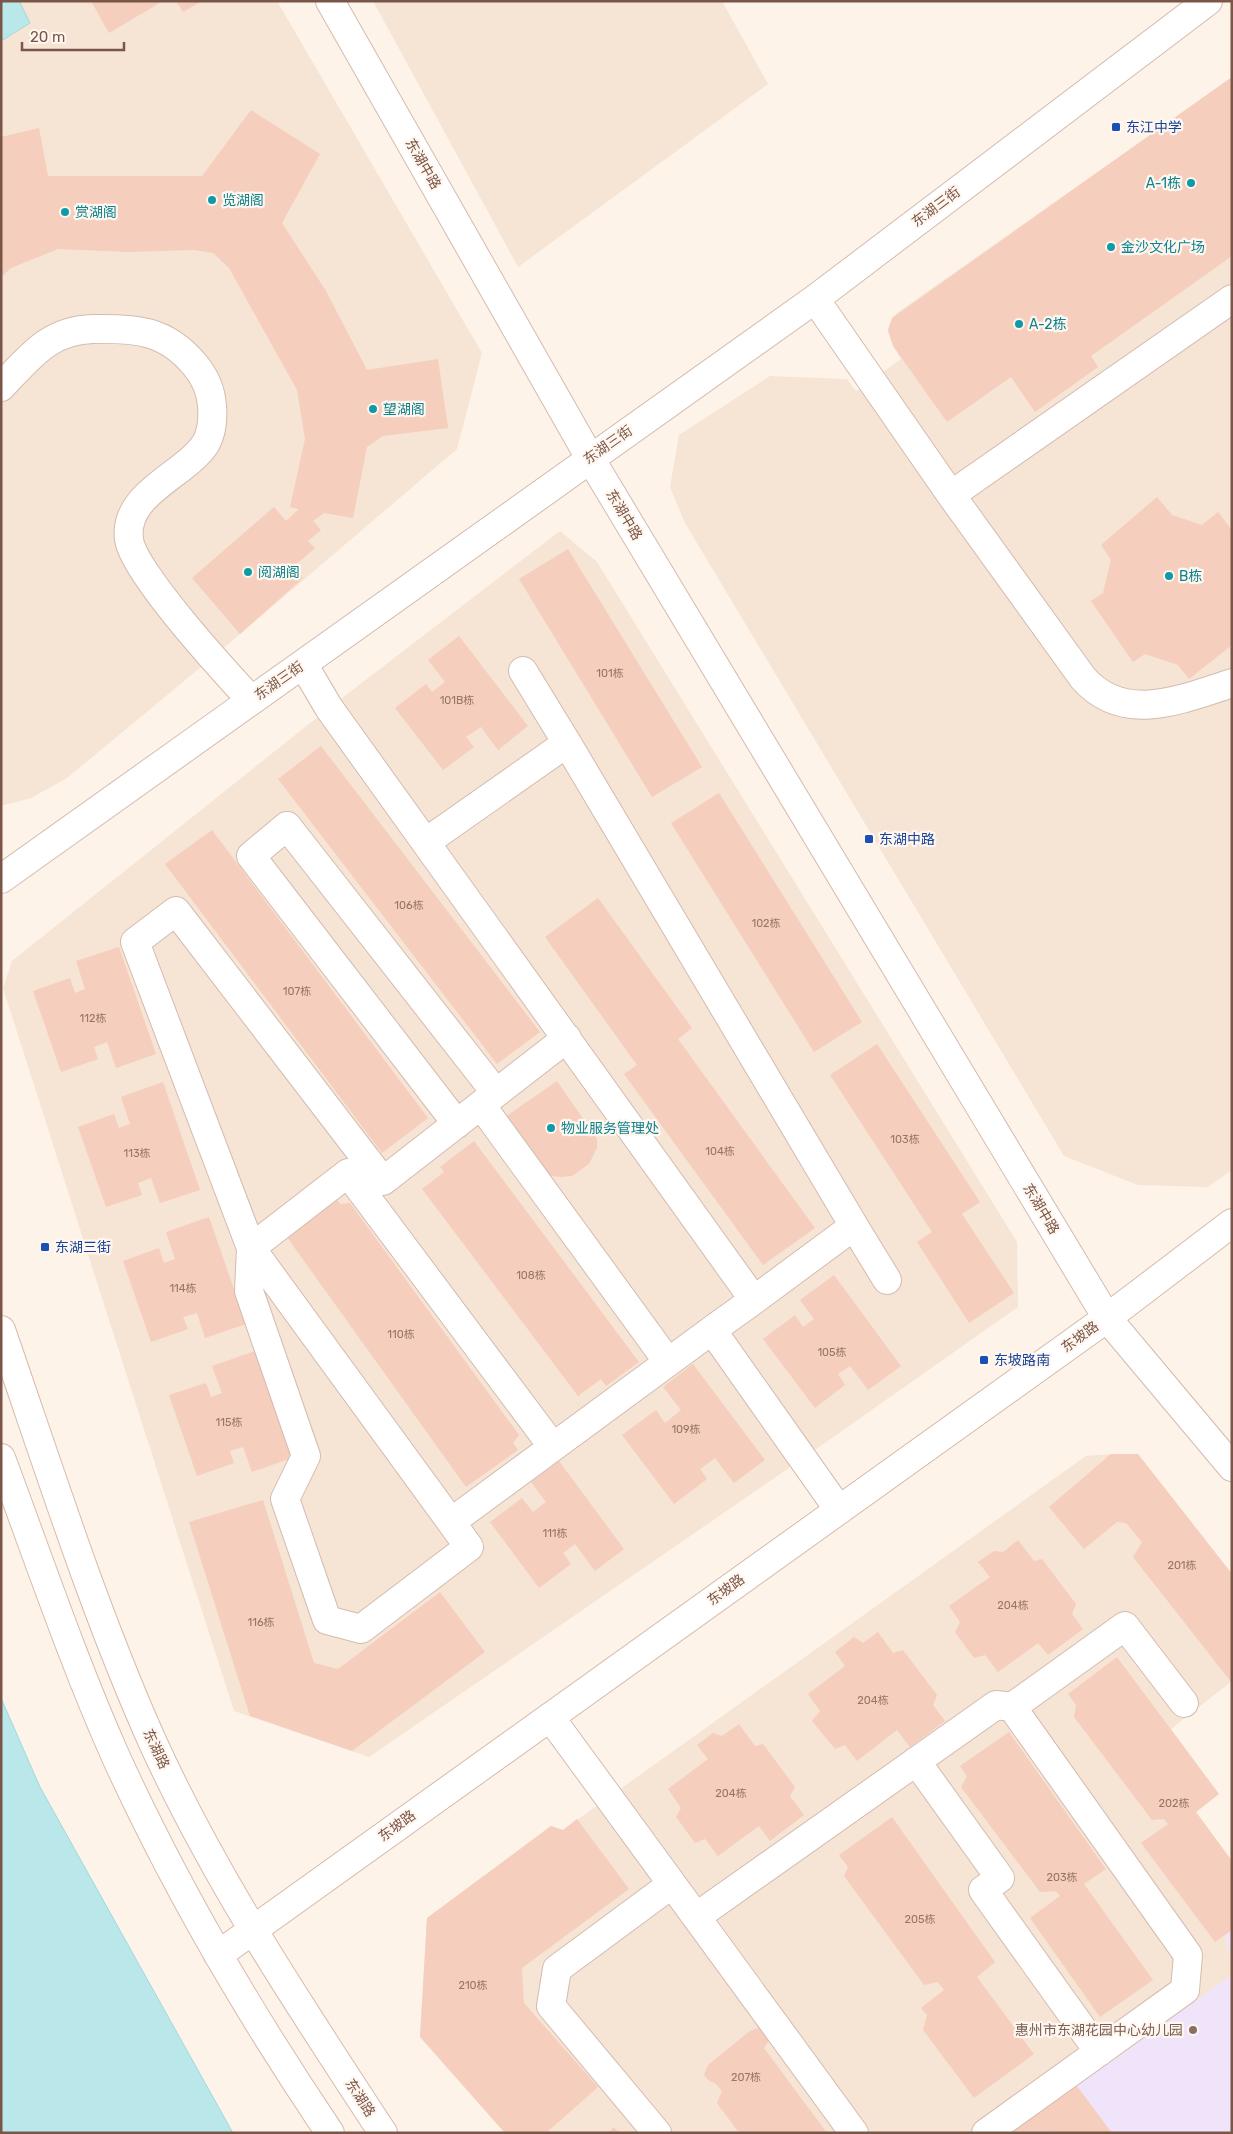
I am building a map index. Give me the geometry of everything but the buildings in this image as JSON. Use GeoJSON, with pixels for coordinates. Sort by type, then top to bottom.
{"type":"FeatureCollection","features":[{"type":"Feature","properties":{"kind":"street","name":"东湖中路"},"geometry":{"type":"LineString","coordinates":[[330,1],[590,458],[1107,1318],[1232,1468]]}},
{"type":"Feature","properties":{"kind":"street","name":"东湖三街"},"geometry":{"type":"LineString","coordinates":[[1,879],[816,299],[1208,1]]}},
{"type":"Feature","properties":{"kind":"street"},"geometry":{"type":"LineString","coordinates":[[816,299],[951,495],[1083,678],[1098,693],[1127,704],[1155,704],[1184,698],[1232,683]]}},
{"type":"Feature","properties":{"kind":"street"},"geometry":{"type":"LineString","coordinates":[[951,495],[1232,299]]}},
{"type":"Feature","properties":{"kind":"street"},"geometry":{"type":"LineString","coordinates":[[1,387],[43,344],[61,334],[75,330],[115,329],[147,332],[169,341],[194,364],[210,390],[213,411],[210,434],[207,442],[198,452],[149,494],[137,508],[128,527],[129,539],[132,552],[145,572],[212,658],[251,700]]}},
{"type":"Feature","properties":{"kind":"street"},"geometry":{"type":"LineString","coordinates":[[303,664],[329,708],[754,1300]]}},
{"type":"Feature","properties":{"kind":"street"},"geometry":{"type":"LineString","coordinates":[[523,671],[887,1280]]}},
{"type":"Feature","properties":{"kind":"street"},"geometry":{"type":"LineString","coordinates":[[426,842],[567,743]]}},
{"type":"Feature","properties":{"kind":"street"},"geometry":{"type":"LineString","coordinates":[[457,1124],[251,856],[287,826],[488,1099],[668,1362]]}},
{"type":"Feature","properties":{"kind":"street"},"geometry":{"type":"LineString","coordinates":[[383,1181],[176,911],[135,942],[251,1248],[469,1547],[361,1629],[327,1620],[286,1499],[306,1456],[249,1291],[251,1248],[348,1174],[383,1181],[567,1038]]}},
{"type":"Feature","properties":{"kind":"street"},"geometry":{"type":"LineString","coordinates":[[348,1174],[553,1447]]}},
{"type":"Feature","properties":{"kind":"street","name":"东坡路"},"geometry":{"type":"LineString","coordinates":[[218,1954],[1107,1318],[1232,1223]]}},
{"type":"Feature","properties":{"kind":"street"},"geometry":{"type":"LineString","coordinates":[[451,1522],[854,1226]]}},
{"type":"Feature","properties":{"kind":"street","name":"东湖路"},"geometry":{"type":"LineString","coordinates":[[1,1330],[98,1607],[133,1696],[194,1826],[252,1930],[383,2133]]}},
{"type":"Feature","properties":{"kind":"street"},"geometry":{"type":"LineString","coordinates":[[712,1330],[839,1510]]}},
{"type":"Feature","properties":{"kind":"street"},"geometry":{"type":"LineString","coordinates":[[1,1458],[79,1670],[111,1746],[156,1840],[218,1954],[330,2133]]}},
{"type":"Feature","properties":{"kind":"street"},"geometry":{"type":"LineString","coordinates":[[696,1917],[996,1705],[1012,1707],[1125,1626],[1184,1703]]}},
{"type":"Feature","properties":{"kind":"street"},"geometry":{"type":"LineString","coordinates":[[986,2133],[1185,1990],[1188,1955],[1012,1707]]}},
{"type":"Feature","properties":{"kind":"street"},"geometry":{"type":"LineString","coordinates":[[550,1717],[854,2133]]}},
{"type":"Feature","properties":{"kind":"street"},"geometry":{"type":"LineString","coordinates":[[916,1761],[1000,1878],[983,1890],[1099,2052]]}},
{"type":"Feature","properties":{"kind":"street"},"geometry":{"type":"LineString","coordinates":[[657,2133],[551,2006],[556,1969],[672,1884]]}},
{"type":"Feature","properties":{"kind":"shaded area"},"geometry":{"type":"Polygon","coordinates":[[[1,1],[277,1],[482,353],[457,449],[212,658],[67,778],[31,798],[1,806],[1,1]]]}},
{"type":"Feature","properties":{"kind":"shaded area"},"geometry":{"type":"Polygon","coordinates":[[[373,1],[722,1],[768,84],[518,267],[373,1]]]}},
{"type":"Feature","properties":{"kind":"shaded area"},"geometry":{"type":"Polygon","coordinates":[[[1232,77],[1232,1170],[1208,1187],[1138,1185],[1064,1156],[685,523],[670,487],[679,435],[770,376],[847,379],[856,391],[901,359],[891,341],[888,330],[891,321],[897,313],[1232,77]]]}},
{"type":"Feature","properties":{"kind":"shaded area"},"geometry":{"type":"Polygon","coordinates":[[[560,531],[597,562],[1017,1242],[1018,1307],[802,1459],[369,1757],[234,1711],[3,988],[12,961],[329,708],[560,531]]]}},
{"type":"Feature","properties":{"kind":"shaded area"},"geometry":{"type":"Polygon","coordinates":[[[1138,1454],[1232,1574],[1232,1681],[1171,1729],[1219,1794],[1196,1812],[1232,1861],[1232,1930],[1225,1935],[1232,1963],[1232,1975],[1077,2086],[1112,2133],[505,2133],[420,2037],[427,1918],[551,1826],[563,1830],[1086,1456],[1138,1454]]]}},
{"type":"Feature","properties":{"kind":"shaded area"},"geometry":{"type":"Polygon","coordinates":[[[1232,1930],[1232,1963],[1225,1935],[1232,1930]]]}},
{"type":"Feature","properties":{"kind":"shaded area","name":"惠州市东湖花园中心幼儿园"},"geometry":{"type":"Polygon","coordinates":[[[1232,1975],[1232,2133],[1112,2133],[1077,2086],[1232,1975]]]}},
{"type":"Feature","properties":{"kind":"water"},"geometry":{"type":"Polygon","coordinates":[[[1,1],[19,1],[30,23],[1,41],[1,1]]]}},
{"type":"Feature","properties":{"kind":"water"},"geometry":{"type":"Polygon","coordinates":[[[1,1698],[40,1787],[233,2133],[1,2133],[1,1698]]]}},
{"type":"Feature","properties":{"kind":"place","name":"东江中学"},"geometry":{"type":"Point","coordinates":[1116,127]}},
{"type":"Feature","properties":{"kind":"place","name":"A-1栋"},"geometry":{"type":"Point","coordinates":[1191,183]}},
{"type":"Feature","properties":{"kind":"place","name":"览湖阁"},"geometry":{"type":"Point","coordinates":[212,200]}},
{"type":"Feature","properties":{"kind":"place","name":"赏湖阁"},"geometry":{"type":"Point","coordinates":[65,212]}},
{"type":"Feature","properties":{"kind":"place","name":"金沙文化广场"},"geometry":{"type":"Point","coordinates":[1111,247]}},
{"type":"Feature","properties":{"kind":"place","name":"A-2栋"},"geometry":{"type":"Point","coordinates":[1019,324]}},
{"type":"Feature","properties":{"kind":"place","name":"望湖阁"},"geometry":{"type":"Point","coordinates":[373,409]}},
{"type":"Feature","properties":{"kind":"place","name":"阅湖阁"},"geometry":{"type":"Point","coordinates":[248,572]}},
{"type":"Feature","properties":{"kind":"place","name":"B栋"},"geometry":{"type":"Point","coordinates":[1169,576]}},
{"type":"Feature","properties":{"kind":"place","name":"东湖中路"},"geometry":{"type":"Point","coordinates":[869,839]}},
{"type":"Feature","properties":{"kind":"place","name":"物业服务管理处"},"geometry":{"type":"Point","coordinates":[551,1128]}},
{"type":"Feature","properties":{"kind":"place","name":"东湖三街"},"geometry":{"type":"Point","coordinates":[45,1247]}},
{"type":"Feature","properties":{"kind":"place","name":"东坡路南"},"geometry":{"type":"Point","coordinates":[984,1360]}},
{"type":"Feature","properties":{"kind":"place","name":"惠州市东湖花园中心幼儿园"},"geometry":{"type":"Point","coordinates":[1193,2030]}}]}
